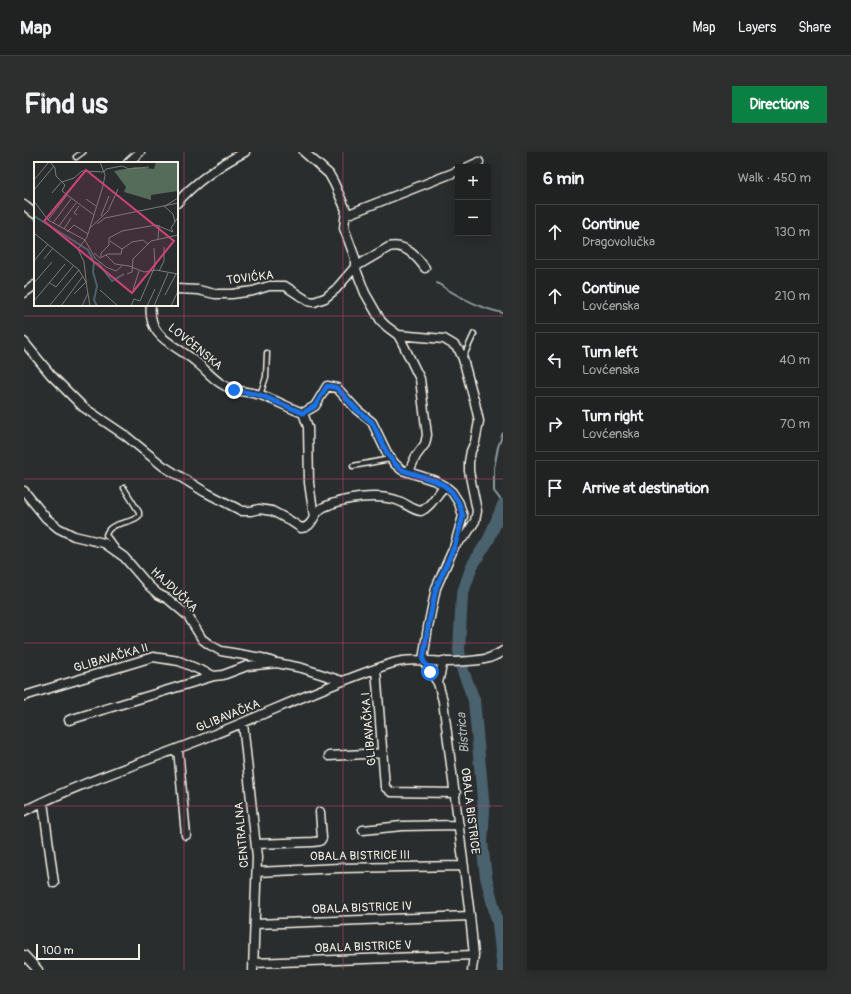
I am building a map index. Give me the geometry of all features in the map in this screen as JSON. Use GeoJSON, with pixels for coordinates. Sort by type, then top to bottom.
{"type":"FeatureCollection","features":[{"type":"Feature","properties":{"kind":"street"},"geometry":{"type":"LineString","coordinates":[[129,162],[140,152]]}},
{"type":"Feature","properties":{"kind":"street"},"geometry":{"type":"LineString","coordinates":[[178,202],[200,181],[235,157],[245,152]]}},
{"type":"Feature","properties":{"kind":"street"},"geometry":{"type":"LineString","coordinates":[[304,152],[329,174],[346,210],[344,228],[355,258],[355,267],[365,294],[381,321],[398,335],[420,379],[427,435],[424,444],[409,471]]}},
{"type":"Feature","properties":{"kind":"street"},"geometry":{"type":"LineString","coordinates":[[475,164],[479,162]]}},
{"type":"Feature","properties":{"kind":"street"},"geometry":{"type":"LineString","coordinates":[[346,215],[455,172]]}},
{"type":"Feature","properties":{"kind":"street"},"geometry":{"type":"LineString","coordinates":[[24,205],[34,213]]}},
{"type":"Feature","properties":{"kind":"street"},"geometry":{"type":"LineString","coordinates":[[355,267],[389,247],[394,246],[408,251],[415,256],[425,268]]}},
{"type":"Feature","properties":{"kind":"street","name":"TOVIĆKA"},"geometry":{"type":"LineString","coordinates":[[178,289],[198,290],[215,294],[232,294],[253,291],[269,286],[285,286],[314,302],[325,298],[336,289],[355,267]]}},
{"type":"Feature","properties":{"kind":"street"},"geometry":{"type":"LineString","coordinates":[[24,293],[34,286]]}},
{"type":"Feature","properties":{"kind":"street","name":"LOVĆENSKA"},"geometry":{"type":"LineString","coordinates":[[150,306],[150,314],[157,331],[165,340],[194,360],[220,384],[234,390],[260,395],[303,413]]}},
{"type":"Feature","properties":{"kind":"street"},"geometry":{"type":"LineString","coordinates":[[398,335],[444,339],[450,342],[458,350],[462,359],[479,421],[475,442],[468,462],[477,511],[475,521],[466,535],[455,545]]}},
{"type":"Feature","properties":{"kind":"street"},"geometry":{"type":"LineString","coordinates":[[24,342],[52,375],[83,407],[108,423],[163,466],[205,492],[242,511],[259,509],[272,511],[301,528],[309,526],[313,522],[316,512],[321,508],[339,500],[386,498],[399,501],[413,509],[421,511],[426,508],[445,486]]}},
{"type":"Feature","properties":{"kind":"street"},"geometry":{"type":"LineString","coordinates":[[314,517],[310,483],[308,427],[303,413],[315,406],[327,386],[337,388],[357,410],[372,422],[390,459],[402,470],[409,471],[436,481],[445,486],[452,492],[459,503],[463,516],[455,545],[436,588],[423,660]]}},
{"type":"Feature","properties":{"kind":"street","name":"HAJDUČKA"},"geometry":{"type":"LineString","coordinates":[[24,491],[46,518],[58,528],[74,536],[104,543],[124,557],[149,586],[158,594],[168,599],[188,616],[202,639],[210,645],[221,651],[262,658],[277,664]]}},
{"type":"Feature","properties":{"kind":"street","name":"GLIBAVAČKA"},"geometry":{"type":"LineString","coordinates":[[24,811],[154,756],[178,749],[342,681],[395,662],[423,660],[443,662],[488,659],[503,651]]}},
{"type":"Feature","properties":{"kind":"street","name":"GLIBAVAČKA II"},"geometry":{"type":"LineString","coordinates":[[24,696],[154,657],[179,661],[214,676]]}},
{"type":"Feature","properties":{"kind":"street","name":"OBALA BISTRICE"},"geometry":{"type":"LineString","coordinates":[[423,660],[438,683],[443,701],[456,793],[470,916],[474,955],[472,970]]}},
{"type":"Feature","properties":{"kind":"street"},"geometry":{"type":"LineString","coordinates":[[438,683],[443,662]]}},
{"type":"Feature","properties":{"kind":"street"},"geometry":{"type":"LineString","coordinates":[[68,720],[214,676],[223,675],[247,666],[277,664],[302,668],[342,681]]}},
{"type":"Feature","properties":{"kind":"street","name":"GLIBAVAČKA I"},"geometry":{"type":"LineString","coordinates":[[376,669],[386,787],[391,792],[456,793]]}},
{"type":"Feature","properties":{"kind":"street","name":"CENTRALNA"},"geometry":{"type":"LineString","coordinates":[[242,723],[256,844],[257,872],[253,966]]}},
{"type":"Feature","properties":{"kind":"street"},"geometry":{"type":"LineString","coordinates":[[178,749],[186,835]]}},
{"type":"Feature","properties":{"kind":"street"},"geometry":{"type":"LineString","coordinates":[[329,756],[383,752]]}},
{"type":"Feature","properties":{"kind":"street"},"geometry":{"type":"LineString","coordinates":[[43,802],[54,883]]}},
{"type":"Feature","properties":{"kind":"street"},"geometry":{"type":"LineString","coordinates":[[256,844],[313,842],[320,840],[322,838],[320,812]]}},
{"type":"Feature","properties":{"kind":"street"},"geometry":{"type":"LineString","coordinates":[[363,830],[402,826],[459,825]]}},
{"type":"Feature","properties":{"kind":"street","name":"OBALA BISTRICE III"},"geometry":{"type":"LineString","coordinates":[[257,872],[339,868],[464,866]]}},
{"type":"Feature","properties":{"kind":"street","name":"OBALA BISTRICE IV"},"geometry":{"type":"LineString","coordinates":[[255,924],[470,916]]}},
{"type":"Feature","properties":{"kind":"street"},"geometry":{"type":"LineString","coordinates":[[24,955],[38,970]]}},
{"type":"Feature","properties":{"kind":"street","name":"OBALA BISTRICE V"},"geometry":{"type":"LineString","coordinates":[[253,966],[474,955]]}},
{"type":"Feature","properties":{"kind":"lane"},"geometry":{"type":"LineString","coordinates":[[76,157],[83,152]]}},
{"type":"Feature","properties":{"kind":"lane"},"geometry":{"type":"LineString","coordinates":[[462,359],[474,334]]}},
{"type":"Feature","properties":{"kind":"lane"},"geometry":{"type":"LineString","coordinates":[[260,395],[266,376],[267,353]]}},
{"type":"Feature","properties":{"kind":"lane"},"geometry":{"type":"LineString","coordinates":[[353,466],[390,459]]}},
{"type":"Feature","properties":{"kind":"lane"},"geometry":{"type":"LineString","coordinates":[[124,488],[139,512],[139,516],[131,521],[112,526],[106,535],[110,542],[124,557]]}},
{"type":"Feature","properties":{"kind":"waterway"},"geometry":{"type":"LineString","coordinates":[[437,283],[468,301],[503,313]]}},
{"type":"Feature","properties":{"kind":"waterway"},"geometry":{"type":"LineString","coordinates":[[503,433],[498,447],[494,468],[494,491],[503,503]]}},
{"type":"Feature","properties":{"kind":"waterway","name":"Bistrica"},"geometry":{"type":"LineString","coordinates":[[503,505],[489,539],[472,566],[462,595],[459,651],[463,671],[474,700],[484,810],[482,843],[486,877],[498,924],[503,969]]}},
{"type":"Feature","properties":{"kind":"route"},"geometry":{"type":"LineString","coordinates":[[234,390],[260,395],[303,413],[309,411],[315,406],[327,386],[337,388],[357,410],[372,422],[390,459],[395,464],[402,470],[409,471],[436,481],[452,492],[459,503],[463,516],[455,545],[436,588],[423,660],[430,672]]}}]}
